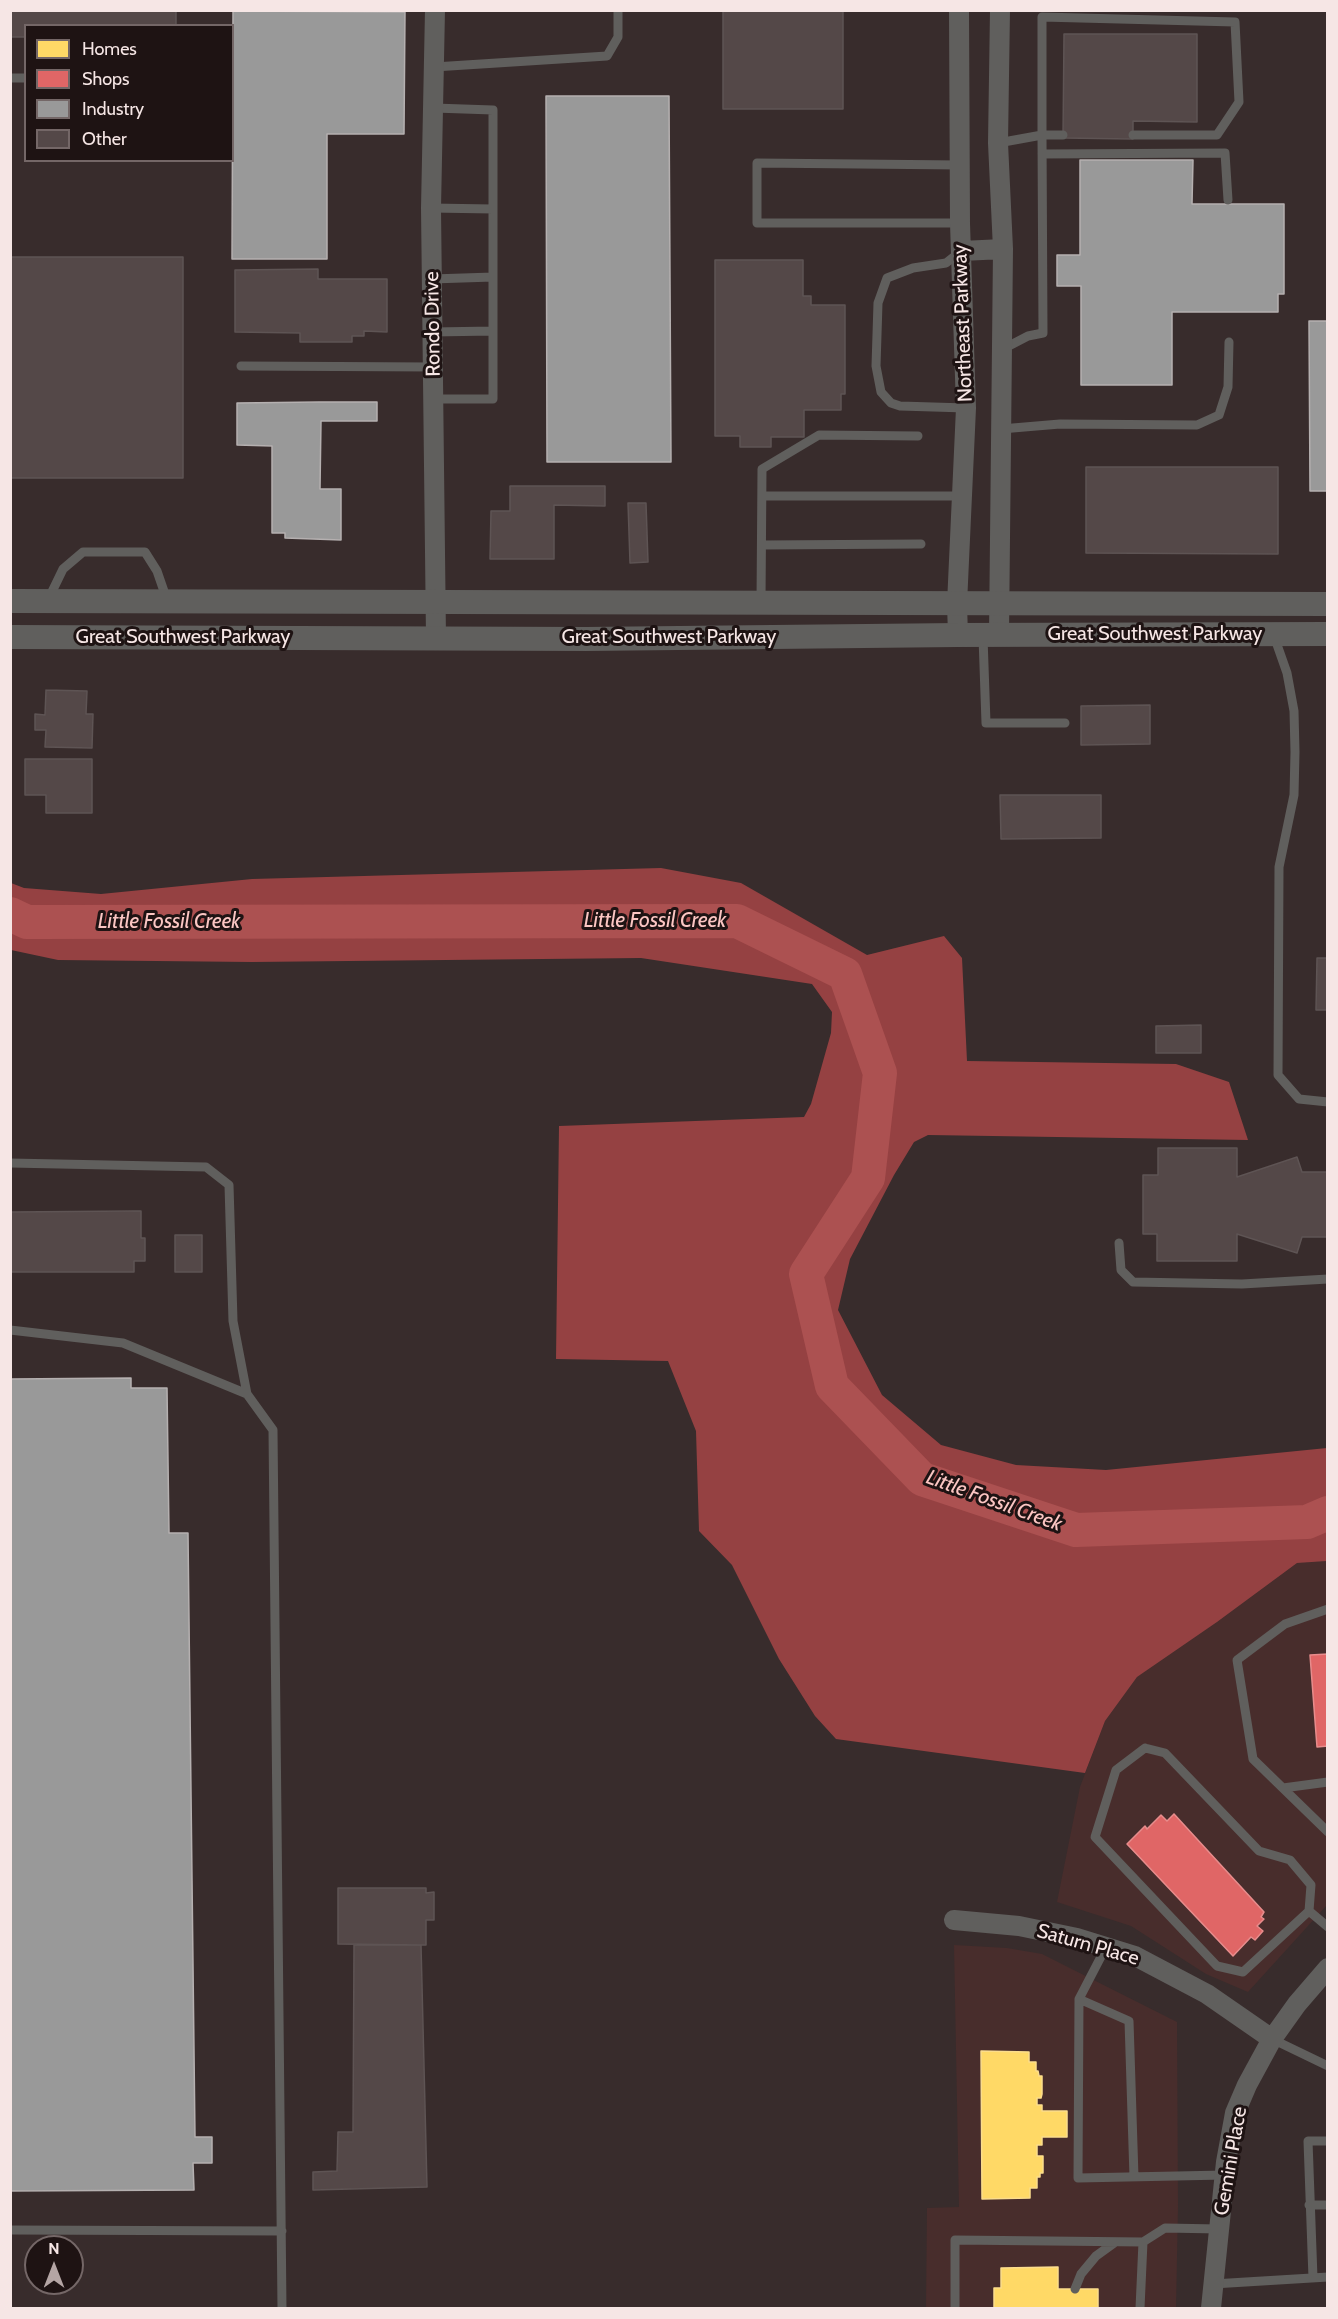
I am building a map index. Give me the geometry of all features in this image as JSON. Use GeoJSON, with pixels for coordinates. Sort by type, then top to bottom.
{"type":"FeatureCollection","features":[{"type":"Feature","properties":{"kind":"street","name":"Rondo Drive"},"geometry":{"type":"LineString","coordinates":[[435,10],[431,208],[436,638]]}},
{"type":"Feature","properties":{"kind":"street","name":"Northeast Parkway"},"geometry":{"type":"LineString","coordinates":[[958,10],[960,223],[966,408],[957,604],[958,635]]}},
{"type":"Feature","properties":{"kind":"street","name":"Northeast Parkway"},"geometry":{"type":"LineString","coordinates":[[991,635],[998,604],[1001,429],[1003,249],[998,143],[1000,10]]}},
{"type":"Feature","properties":{"kind":"street"},"geometry":{"type":"LineString","coordinates":[[962,251],[1003,249]]}},
{"type":"Feature","properties":{"kind":"street","name":"Great Southwest Parkway"},"geometry":{"type":"LineString","coordinates":[[10,601],[1328,604]]}},
{"type":"Feature","properties":{"kind":"street","name":"Great Southwest Parkway"},"geometry":{"type":"LineString","coordinates":[[10,637],[586,639],[1328,634]]}},
{"type":"Feature","properties":{"kind":"street","name":"Saturn Place"},"geometry":{"type":"LineString","coordinates":[[954,1920],[1019,1926],[1077,1938],[1135,1956],[1207,1994],[1272,2039]]}},
{"type":"Feature","properties":{"kind":"street","name":"Gemini Place"},"geometry":{"type":"LineString","coordinates":[[1210,2308],[1225,2175],[1235,2113],[1272,2039],[1297,2004],[1328,1968]]}},
{"type":"Feature","properties":{"kind":"lane"},"geometry":{"type":"LineString","coordinates":[[434,67],[607,56],[618,37],[618,10]]}},
{"type":"Feature","properties":{"kind":"lane"},"geometry":{"type":"LineString","coordinates":[[1002,349],[1028,336],[1043,333],[1042,17],[1235,22],[1239,102],[1217,135],[1133,135]]}},
{"type":"Feature","properties":{"kind":"lane"},"geometry":{"type":"LineString","coordinates":[[433,399],[493,399],[493,110],[434,108]]}},
{"type":"Feature","properties":{"kind":"lane"},"geometry":{"type":"LineString","coordinates":[[998,143],[1042,135],[1063,135]]}},
{"type":"Feature","properties":{"kind":"lane"},"geometry":{"type":"LineString","coordinates":[[1042,154],[1225,153],[1228,200]]}},
{"type":"Feature","properties":{"kind":"lane"},"geometry":{"type":"LineString","coordinates":[[960,165],[757,163],[757,223],[960,223]]}},
{"type":"Feature","properties":{"kind":"lane"},"geometry":{"type":"LineString","coordinates":[[431,208],[493,209]]}},
{"type":"Feature","properties":{"kind":"lane"},"geometry":{"type":"LineString","coordinates":[[962,251],[946,264],[913,268],[887,278],[878,303],[876,366],[881,392],[891,403],[900,406],[966,408]]}},
{"type":"Feature","properties":{"kind":"lane"},"geometry":{"type":"LineString","coordinates":[[432,279],[493,277]]}},
{"type":"Feature","properties":{"kind":"lane"},"geometry":{"type":"LineString","coordinates":[[433,332],[493,331]]}},
{"type":"Feature","properties":{"kind":"lane"},"geometry":{"type":"LineString","coordinates":[[1001,429],[1060,424],[1197,424],[1219,415],[1228,387],[1229,342]]}},
{"type":"Feature","properties":{"kind":"lane"},"geometry":{"type":"LineString","coordinates":[[241,366],[433,367]]}},
{"type":"Feature","properties":{"kind":"lane"},"geometry":{"type":"LineString","coordinates":[[761,603],[762,469],[819,435],[918,436]]}},
{"type":"Feature","properties":{"kind":"lane"},"geometry":{"type":"LineString","coordinates":[[762,495],[963,495]]}},
{"type":"Feature","properties":{"kind":"lane"},"geometry":{"type":"LineString","coordinates":[[762,545],[921,544]]}},
{"type":"Feature","properties":{"kind":"lane"},"geometry":{"type":"LineString","coordinates":[[47,602],[63,569],[83,552],[145,552],[157,571],[168,602]]}},
{"type":"Feature","properties":{"kind":"lane"},"geometry":{"type":"LineString","coordinates":[[1274,634],[1287,673],[1292,701],[1295,752],[1294,795],[1279,867],[1278,1075],[1299,1099],[1328,1102]]}},
{"type":"Feature","properties":{"kind":"lane"},"geometry":{"type":"LineString","coordinates":[[991,635],[986,723],[1065,723]]}},
{"type":"Feature","properties":{"kind":"lane"},"geometry":{"type":"LineString","coordinates":[[10,1163],[206,1167],[229,1185],[233,1321],[247,1394],[273,1430],[282,2308]]}},
{"type":"Feature","properties":{"kind":"lane"},"geometry":{"type":"LineString","coordinates":[[1119,1243],[1121,1270],[1133,1282],[1242,1284],[1328,1279]]}},
{"type":"Feature","properties":{"kind":"lane"},"geometry":{"type":"LineString","coordinates":[[10,1330],[123,1343],[247,1394]]}},
{"type":"Feature","properties":{"kind":"lane"},"geometry":{"type":"LineString","coordinates":[[1328,1609],[1285,1624],[1237,1660],[1253,1759],[1328,1832]]}},
{"type":"Feature","properties":{"kind":"lane"},"geometry":{"type":"LineString","coordinates":[[1145,1748],[1165,1753],[1259,1851],[1290,1860],[1311,1885],[1310,1911],[1243,1972],[1216,1966],[1095,1837],[1116,1770],[1145,1748]]}},
{"type":"Feature","properties":{"kind":"lane"},"geometry":{"type":"LineString","coordinates":[[1283,1788],[1328,1782]]}},
{"type":"Feature","properties":{"kind":"lane"},"geometry":{"type":"LineString","coordinates":[[1310,1911],[1328,1927]]}},
{"type":"Feature","properties":{"kind":"lane"},"geometry":{"type":"LineString","coordinates":[[1106,1947],[1079,1999],[1078,2178],[1225,2175]]}},
{"type":"Feature","properties":{"kind":"lane"},"geometry":{"type":"LineString","coordinates":[[1079,1999],[1129,2021],[1134,2177]]}},
{"type":"Feature","properties":{"kind":"lane"},"geometry":{"type":"LineString","coordinates":[[1272,2039],[1328,2067]]}},
{"type":"Feature","properties":{"kind":"lane"},"geometry":{"type":"LineString","coordinates":[[1313,2278],[1308,2141],[1328,2141]]}},
{"type":"Feature","properties":{"kind":"lane"},"geometry":{"type":"LineString","coordinates":[[1310,2205],[1328,2205]]}},
{"type":"Feature","properties":{"kind":"lane"},"geometry":{"type":"LineString","coordinates":[[956,2308],[955,2240],[1143,2242],[1166,2228],[1219,2229]]}},
{"type":"Feature","properties":{"kind":"lane"},"geometry":{"type":"LineString","coordinates":[[10,2230],[282,2231]]}},
{"type":"Feature","properties":{"kind":"lane"},"geometry":{"type":"LineString","coordinates":[[1140,2308],[1143,2242]]}},
{"type":"Feature","properties":{"kind":"lane"},"geometry":{"type":"LineString","coordinates":[[1075,2289],[1081,2274],[1096,2256],[1114,2243]]}},
{"type":"Feature","properties":{"kind":"lane"},"geometry":{"type":"LineString","coordinates":[[1213,2284],[1328,2277]]}},
{"type":"Feature","properties":{"kind":"shaded area"},"geometry":{"type":"Polygon","coordinates":[[[661,868],[741,883],[867,955],[944,936],[962,958],[967,1061],[1176,1064],[1229,1082],[1248,1140],[928,1135],[914,1142],[850,1259],[838,1310],[882,1395],[941,1445],[1016,1465],[1106,1470],[1327,1448],[1327,1561],[1297,1563],[1137,1677],[1105,1721],[1085,1773],[836,1739],[815,1716],[779,1659],[732,1565],[699,1531],[696,1431],[668,1361],[556,1359],[559,1126],[804,1117],[811,1104],[831,1033],[832,1012],[812,984],[641,958],[252,962],[58,960],[11,950],[11,883],[24,888],[101,894],[252,879],[661,868]]]}},
{"type":"Feature","properties":{"kind":"shaded area"},"geometry":{"type":"Polygon","coordinates":[[[1327,1561],[1327,1905],[1248,1992],[1206,1974],[1131,1926],[1057,1902],[1080,1787],[1105,1721],[1137,1677],[1297,1563],[1327,1561]]]}},
{"type":"Feature","properties":{"kind":"shaded area"},"geometry":{"type":"Polygon","coordinates":[[[954,1945],[1007,1948],[1042,1954],[1177,2022],[1176,2308],[926,2308],[927,2208],[959,2207],[954,1945]]]}},
{"type":"Feature","properties":{"kind":"building: Homes"},"geometry":{"type":"Polygon","coordinates":[[[981,2051],[1029,2052],[1029,2062],[1036,2062],[1036,2071],[1039,2076],[1042,2076],[1042,2094],[1041,2098],[1037,2098],[1037,2105],[1042,2105],[1042,2111],[1067,2111],[1067,2137],[1042,2137],[1042,2145],[1037,2145],[1037,2156],[1043,2156],[1043,2173],[1037,2177],[1037,2188],[1030,2188],[1030,2198],[982,2199],[981,2051]]]}},
{"type":"Feature","properties":{"kind":"building: Homes"},"geometry":{"type":"Polygon","coordinates":[[[1058,2267],[1058,2289],[1098,2289],[1098,2308],[994,2308],[994,2288],[1001,2288],[1001,2268],[1058,2267]]]}},
{"type":"Feature","properties":{"kind":"building: Shops"},"geometry":{"type":"Polygon","coordinates":[[[1328,1654],[1328,1746],[1317,1747],[1310,1655],[1328,1654]]]}},
{"type":"Feature","properties":{"kind":"building: Shops"},"geometry":{"type":"Polygon","coordinates":[[[1174,1814],[1264,1912],[1261,1917],[1264,1919],[1257,1926],[1263,1931],[1255,1940],[1251,1937],[1233,1956],[1127,1844],[1145,1826],[1147,1829],[1161,1815],[1167,1821],[1174,1814]]]}},
{"type":"Feature","properties":{"kind":"building: Industry"},"geometry":{"type":"Polygon","coordinates":[[[233,11],[405,12],[404,134],[327,134],[327,259],[232,259],[233,11]]]}},
{"type":"Feature","properties":{"kind":"building: Industry"},"geometry":{"type":"Polygon","coordinates":[[[546,96],[669,96],[671,462],[547,462],[546,96]]]}},
{"type":"Feature","properties":{"kind":"building: Industry"},"geometry":{"type":"Polygon","coordinates":[[[1080,160],[1193,160],[1192,204],[1284,204],[1284,294],[1278,294],[1278,312],[1172,312],[1172,385],[1081,385],[1081,286],[1057,286],[1057,255],[1080,255],[1080,160]]]}},
{"type":"Feature","properties":{"kind":"building: Industry"},"geometry":{"type":"Polygon","coordinates":[[[1309,321],[1328,321],[1328,491],[1310,491],[1309,321]]]}},
{"type":"Feature","properties":{"kind":"building: Industry"},"geometry":{"type":"Polygon","coordinates":[[[377,402],[377,421],[321,421],[320,489],[341,489],[341,540],[285,538],[285,533],[272,533],[272,446],[237,445],[237,403],[377,402]]]}},
{"type":"Feature","properties":{"kind":"building: Industry"},"geometry":{"type":"Polygon","coordinates":[[[131,1378],[131,1388],[167,1388],[169,1533],[188,1533],[195,2137],[212,2137],[212,2163],[193,2163],[194,2190],[10,2191],[10,1379],[131,1378]]]}},
{"type":"Feature","properties":{"kind":"building: Other"},"geometry":{"type":"Polygon","coordinates":[[[10,10],[176,10],[176,24],[24,24],[24,37],[10,37],[10,10]]]}},
{"type":"Feature","properties":{"kind":"building: Other"},"geometry":{"type":"Polygon","coordinates":[[[723,10],[843,10],[843,109],[723,109],[723,10]]]}},
{"type":"Feature","properties":{"kind":"building: Other"},"geometry":{"type":"Polygon","coordinates":[[[1064,34],[1197,34],[1197,122],[1133,121],[1133,139],[1063,138],[1064,34]]]}},
{"type":"Feature","properties":{"kind":"building: Other"},"geometry":{"type":"Polygon","coordinates":[[[10,257],[183,257],[183,478],[10,478],[10,257]]]}},
{"type":"Feature","properties":{"kind":"building: Other"},"geometry":{"type":"Polygon","coordinates":[[[715,260],[803,260],[803,296],[811,296],[811,305],[845,305],[845,394],[841,394],[841,410],[804,410],[804,437],[771,437],[771,447],[740,447],[740,436],[715,436],[715,260]]]}},
{"type":"Feature","properties":{"kind":"building: Other"},"geometry":{"type":"Polygon","coordinates":[[[318,269],[318,279],[387,279],[387,332],[364,331],[364,336],[352,336],[352,342],[300,342],[300,333],[235,332],[235,270],[318,269]]]}},
{"type":"Feature","properties":{"kind":"building: Other"},"geometry":{"type":"Polygon","coordinates":[[[1086,467],[1278,467],[1278,554],[1086,553],[1086,467]]]}},
{"type":"Feature","properties":{"kind":"building: Other"},"geometry":{"type":"Polygon","coordinates":[[[510,486],[605,486],[605,506],[554,505],[554,559],[490,559],[491,511],[510,511],[510,486]]]}},
{"type":"Feature","properties":{"kind":"building: Other"},"geometry":{"type":"Polygon","coordinates":[[[628,503],[646,503],[648,562],[630,563],[628,503]]]}},
{"type":"Feature","properties":{"kind":"building: Other"},"geometry":{"type":"Polygon","coordinates":[[[46,690],[87,691],[86,714],[93,714],[92,748],[45,747],[46,730],[35,730],[35,714],[45,715],[46,690]]]}},
{"type":"Feature","properties":{"kind":"building: Other"},"geometry":{"type":"Polygon","coordinates":[[[1150,705],[1150,744],[1081,745],[1081,706],[1150,705]]]}},
{"type":"Feature","properties":{"kind":"building: Other"},"geometry":{"type":"Polygon","coordinates":[[[25,759],[92,759],[92,813],[46,813],[46,795],[25,795],[25,759]]]}},
{"type":"Feature","properties":{"kind":"building: Other"},"geometry":{"type":"Polygon","coordinates":[[[1000,795],[1101,795],[1101,838],[1001,839],[1000,795]]]}},
{"type":"Feature","properties":{"kind":"building: Other"},"geometry":{"type":"Polygon","coordinates":[[[1317,958],[1328,958],[1328,1010],[1316,1010],[1317,958]]]}},
{"type":"Feature","properties":{"kind":"building: Other"},"geometry":{"type":"Polygon","coordinates":[[[1201,1025],[1201,1053],[1156,1053],[1156,1026],[1201,1025]]]}},
{"type":"Feature","properties":{"kind":"building: Other"},"geometry":{"type":"Polygon","coordinates":[[[1158,1148],[1237,1148],[1237,1177],[1297,1157],[1302,1172],[1328,1172],[1328,1237],[1302,1237],[1297,1253],[1237,1234],[1237,1261],[1157,1261],[1157,1234],[1143,1234],[1143,1175],[1158,1175],[1158,1148]]]}},
{"type":"Feature","properties":{"kind":"building: Other"},"geometry":{"type":"Polygon","coordinates":[[[141,1211],[141,1238],[145,1238],[145,1261],[134,1261],[134,1272],[10,1272],[10,1212],[141,1211]]]}},
{"type":"Feature","properties":{"kind":"building: Other"},"geometry":{"type":"Polygon","coordinates":[[[175,1235],[202,1235],[202,1272],[175,1272],[175,1235]]]}},
{"type":"Feature","properties":{"kind":"building: Other"},"geometry":{"type":"Polygon","coordinates":[[[338,1888],[426,1888],[426,1893],[434,1892],[434,1920],[426,1920],[426,1945],[338,1944],[338,1888]]]}},
{"type":"Feature","properties":{"kind":"building: Other"},"geometry":{"type":"Polygon","coordinates":[[[354,1945],[421,1945],[427,2187],[313,2190],[313,2172],[337,2171],[338,2132],[353,2132],[354,1945]]]}},
{"type":"Feature","properties":{"kind":"waterway","name":"Little Fossil Creek"},"geometry":{"type":"LineString","coordinates":[[10,914],[27,922],[737,921],[845,974],[880,1073],[868,1178],[806,1274],[832,1386],[922,1479],[1076,1530],[1307,1522],[1328,1513]]}}]}
